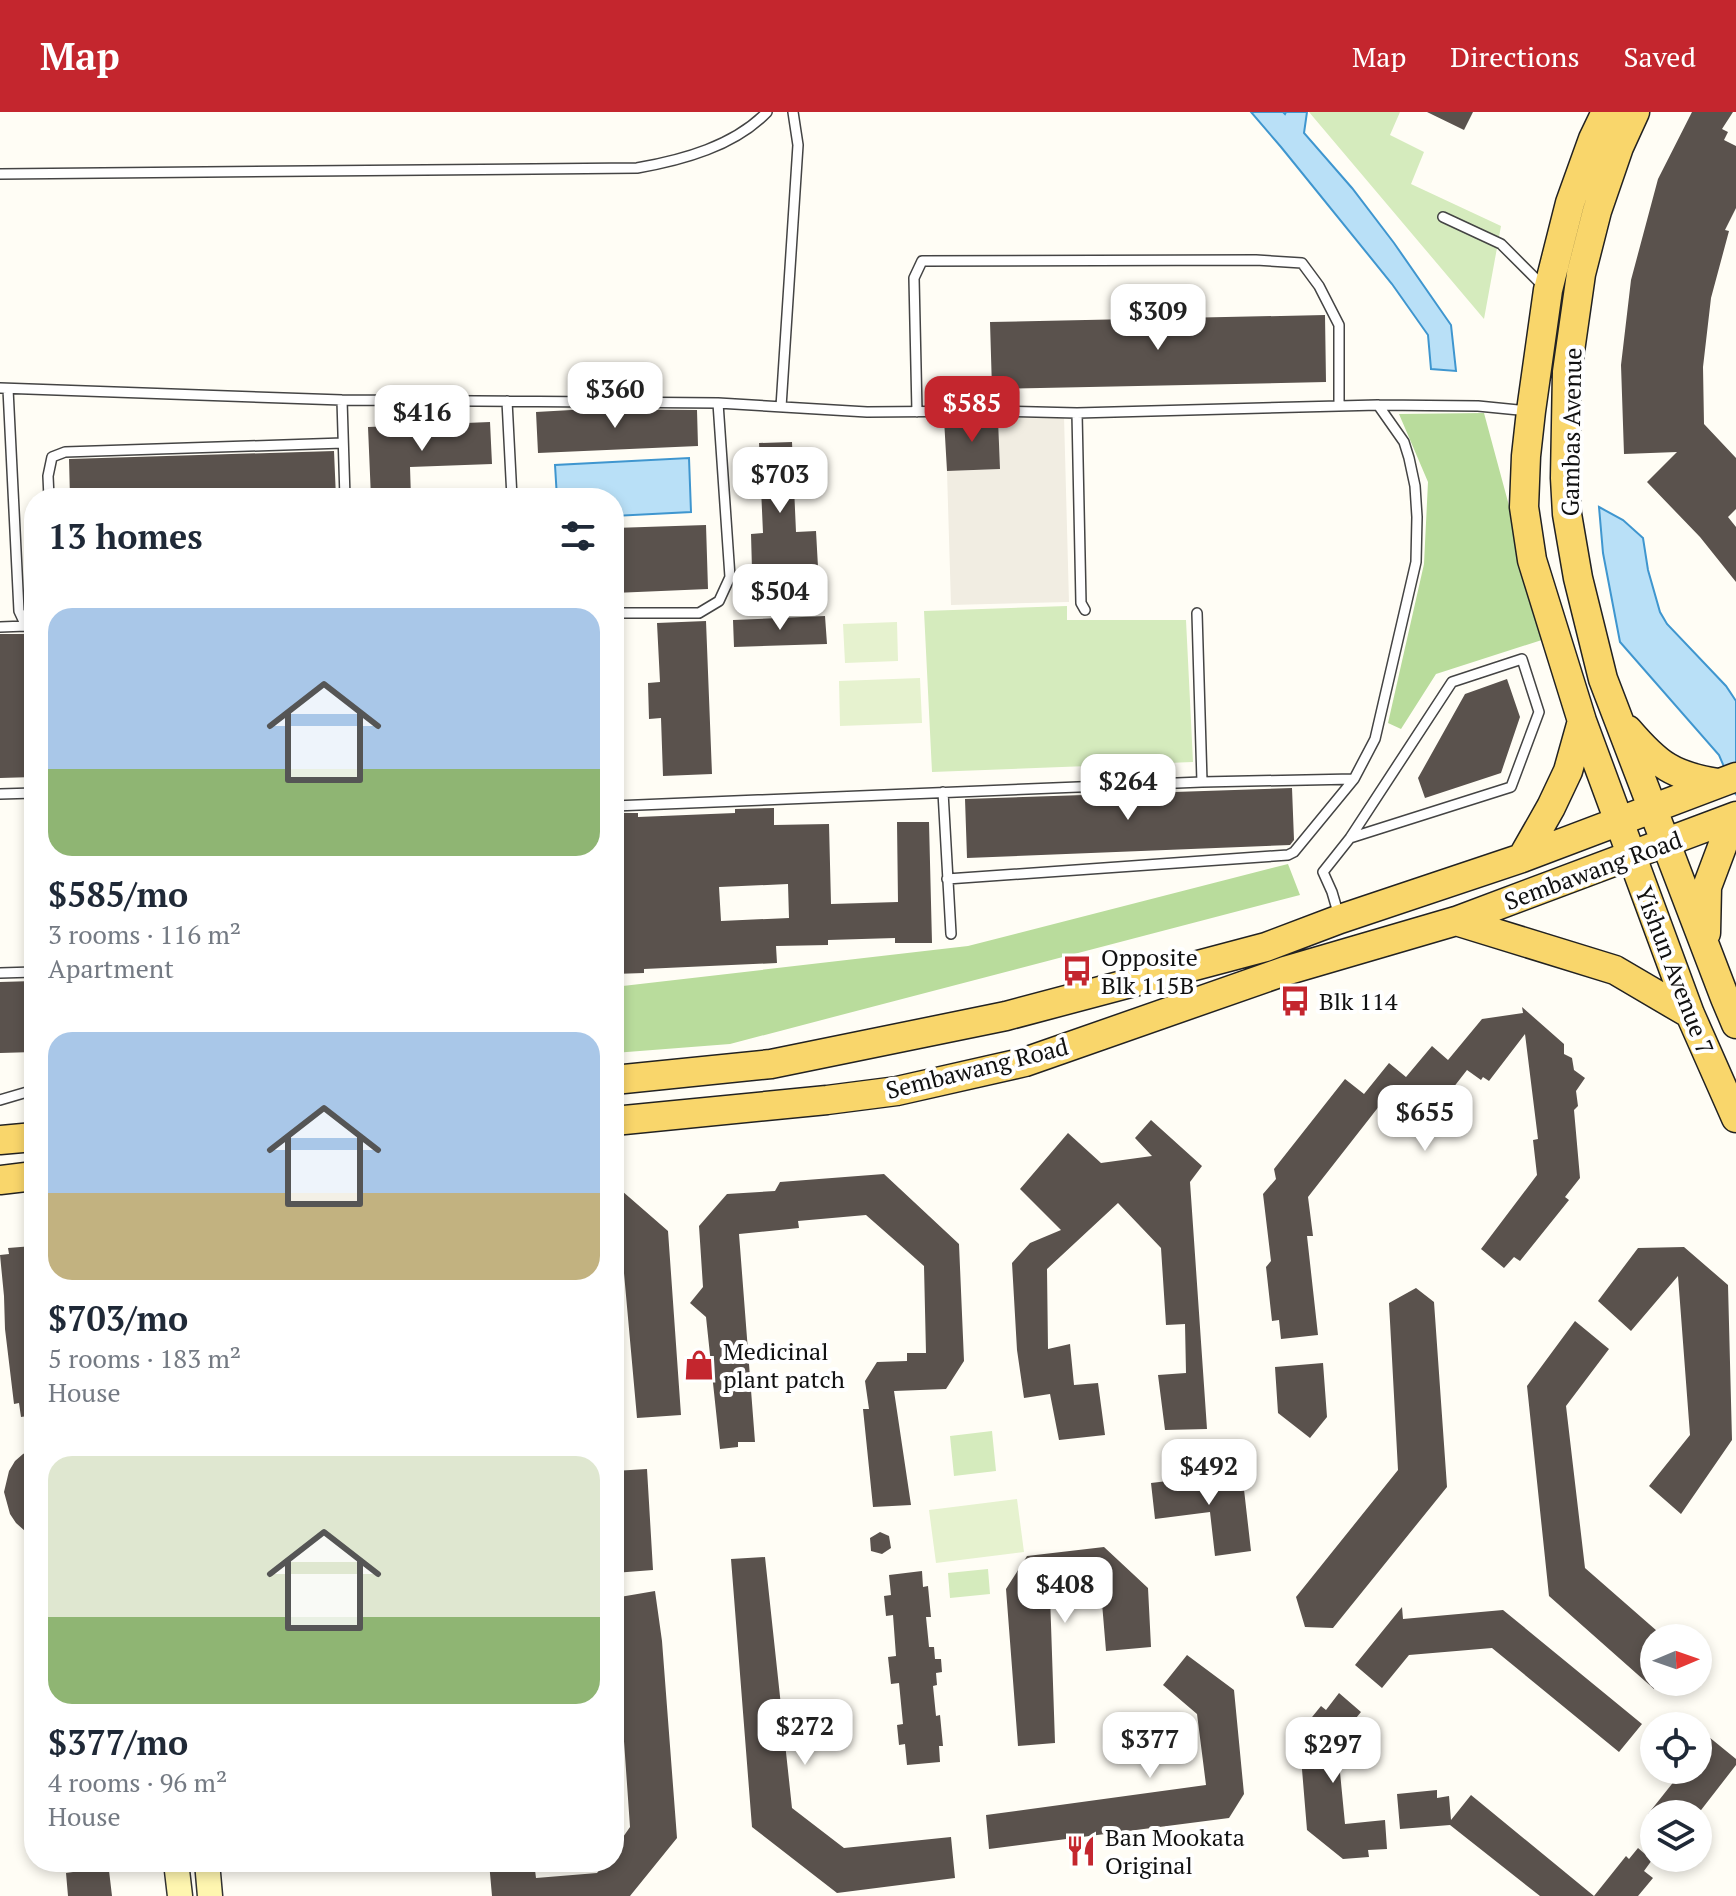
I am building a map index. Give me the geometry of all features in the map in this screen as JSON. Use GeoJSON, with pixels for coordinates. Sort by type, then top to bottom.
{"type":"FeatureCollection","features":[{"type":"Feature","properties":{"kind":"main road","name":"Gambas Avenue"},"geometry":{"type":"LineString","coordinates":[[1606,112],[1570,203],[1548,290],[1526,456],[1524,507],[1532,560],[1582,721],[1618,821]]}},
{"type":"Feature","properties":{"kind":"main road","name":"Gambas Avenue"},"geometry":{"type":"LineString","coordinates":[[1635,112],[1597,211],[1581,274],[1567,372],[1565,478],[1571,542],[1603,679],[1665,843]]}},
{"type":"Feature","properties":{"kind":"main road"},"geometry":{"type":"LineString","coordinates":[[1617,718],[1650,756],[1667,768],[1690,779],[1726,781]]}},
{"type":"Feature","properties":{"kind":"main road"},"geometry":{"type":"LineString","coordinates":[[1522,858],[1568,771],[1582,721]]}},
{"type":"Feature","properties":{"kind":"main road","name":"Sembawang Road"},"geometry":{"type":"LineString","coordinates":[[624,1079],[771,1064],[1006,1016],[1266,947],[1522,858],[1726,781]]}},
{"type":"Feature","properties":{"kind":"main road"},"geometry":{"type":"LineString","coordinates":[[1706,950],[1707,887],[1736,816]]}},
{"type":"Feature","properties":{"kind":"main road","name":"Sembawang Road"},"geometry":{"type":"LineString","coordinates":[[624,1120],[897,1091],[1025,1062],[1285,971],[1456,921],[1736,816]]}},
{"type":"Feature","properties":{"kind":"main road","name":"Yishun Avenue 7"},"geometry":{"type":"LineString","coordinates":[[1618,821],[1690,1014],[1736,1118]]}},
{"type":"Feature","properties":{"kind":"main road","name":"Yishun Avenue 7"},"geometry":{"type":"LineString","coordinates":[[1665,843],[1736,1024]]}},
{"type":"Feature","properties":{"kind":"main road"},"geometry":{"type":"LineString","coordinates":[[1456,921],[1615,970],[1690,1014]]}},
{"type":"Feature","properties":{"kind":"main road"},"geometry":{"type":"LineString","coordinates":[[0,1140],[24,1138]]}},
{"type":"Feature","properties":{"kind":"main road"},"geometry":{"type":"LineString","coordinates":[[177,1872],[180,1896]]}},
{"type":"Feature","properties":{"kind":"main road"},"geometry":{"type":"LineString","coordinates":[[208,1872],[210,1896]]}},
{"type":"Feature","properties":{"kind":"lane"},"geometry":{"type":"LineString","coordinates":[[0,174],[637,168],[669,163],[700,153],[732,138],[767,112]]}},
{"type":"Feature","properties":{"kind":"lane"},"geometry":{"type":"LineString","coordinates":[[781,407],[798,145],[793,112]]}},
{"type":"Feature","properties":{"kind":"lane"},"geometry":{"type":"LineString","coordinates":[[1443,217],[1501,244],[1548,290]]}},
{"type":"Feature","properties":{"kind":"lane"},"geometry":{"type":"LineString","coordinates":[[917,412],[914,278],[922,261],[1256,260],[1302,263],[1319,286],[1339,325],[1339,406]]}},
{"type":"Feature","properties":{"kind":"lane"},"geometry":{"type":"LineString","coordinates":[[24,618],[19,611],[4,388],[342,400],[718,403],[867,412],[1077,413],[1378,405],[1478,406],[1531,411]]}},
{"type":"Feature","properties":{"kind":"lane"},"geometry":{"type":"LineString","coordinates":[[342,400],[345,488]]}},
{"type":"Feature","properties":{"kind":"lane"},"geometry":{"type":"LineString","coordinates":[[507,401],[511,488]]}},
{"type":"Feature","properties":{"kind":"lane"},"geometry":{"type":"LineString","coordinates":[[624,613],[699,613],[719,601],[730,577],[718,403]]}},
{"type":"Feature","properties":{"kind":"lane"},"geometry":{"type":"LineString","coordinates":[[947,879],[1288,855],[1294,852],[1354,779],[1375,739],[1416,562],[1415,486],[1409,458],[1404,442],[1378,405]]}},
{"type":"Feature","properties":{"kind":"lane"},"geometry":{"type":"LineString","coordinates":[[1077,413],[1081,603],[1085,610]]}},
{"type":"Feature","properties":{"kind":"lane"},"geometry":{"type":"LineString","coordinates":[[49,488],[52,457],[65,452],[343,443]]}},
{"type":"Feature","properties":{"kind":"lane"},"geometry":{"type":"LineString","coordinates":[[1197,613],[1202,782]]}},
{"type":"Feature","properties":{"kind":"lane"},"geometry":{"type":"LineString","coordinates":[[0,627],[24,626]]}},
{"type":"Feature","properties":{"kind":"lane"},"geometry":{"type":"LineString","coordinates":[[1340,919],[1323,872],[1350,838],[1452,682],[1522,659],[1539,712],[1511,787],[1350,838]]}},
{"type":"Feature","properties":{"kind":"lane"},"geometry":{"type":"LineString","coordinates":[[624,806],[1202,782],[1354,779]]}},
{"type":"Feature","properties":{"kind":"lane"},"geometry":{"type":"LineString","coordinates":[[943,792],[951,934]]}},
{"type":"Feature","properties":{"kind":"lane"},"geometry":{"type":"LineString","coordinates":[[0,794],[24,793]]}},
{"type":"Feature","properties":{"kind":"lane"},"geometry":{"type":"LineString","coordinates":[[0,973],[24,972]]}},
{"type":"Feature","properties":{"kind":"lane"},"geometry":{"type":"LineString","coordinates":[[0,1100],[24,1093]]}},
{"type":"Feature","properties":{"kind":"green space"},"geometry":{"type":"Polygon","coordinates":[[[1309,112],[1400,112],[1390,135],[1424,152],[1411,184],[1501,226],[1484,319],[1309,112]]]}},
{"type":"Feature","properties":{"kind":"green space"},"geometry":{"type":"Polygon","coordinates":[[[1484,413],[1545,639],[1436,674],[1401,729],[1388,723],[1424,564],[1428,482],[1399,414],[1484,413]]]}},
{"type":"Feature","properties":{"kind":"green space"},"geometry":{"type":"Polygon","coordinates":[[[1067,606],[1067,620],[1186,620],[1193,762],[932,772],[924,611],[1067,606]]]}},
{"type":"Feature","properties":{"kind":"green space"},"geometry":{"type":"Polygon","coordinates":[[[897,622],[898,661],[845,663],[843,624],[897,622]]]}},
{"type":"Feature","properties":{"kind":"green space"},"geometry":{"type":"Polygon","coordinates":[[[920,678],[922,723],[840,726],[839,681],[920,678]]]}},
{"type":"Feature","properties":{"kind":"green space"},"geometry":{"type":"Polygon","coordinates":[[[1288,864],[1300,895],[730,1044],[624,1052],[624,986],[968,946],[1288,864]]]}},
{"type":"Feature","properties":{"kind":"green space"},"geometry":{"type":"Polygon","coordinates":[[[992,1431],[996,1471],[954,1476],[950,1436],[992,1431]]]}},
{"type":"Feature","properties":{"kind":"green space"},"geometry":{"type":"Polygon","coordinates":[[[1017,1499],[1024,1552],[936,1563],[929,1510],[1017,1499]]]}},
{"type":"Feature","properties":{"kind":"green space"},"geometry":{"type":"Polygon","coordinates":[[[988,1569],[990,1594],[950,1598],[948,1573],[988,1569]]]}},
{"type":"Feature","properties":{"kind":"shaded area"},"geometry":{"type":"Polygon","coordinates":[[[1064,416],[1069,602],[951,605],[947,471],[1000,469],[998,417],[1064,416]]]}},
{"type":"Feature","properties":{"kind":"water"},"geometry":{"type":"Polygon","coordinates":[[[1251,112],[1307,112],[1304,133],[1352,188],[1451,325],[1456,371],[1431,369],[1428,335],[1392,284],[1251,112]]]}},
{"type":"Feature","properties":{"kind":"water"},"geometry":{"type":"Polygon","coordinates":[[[689,458],[691,512],[624,515],[624,488],[556,488],[555,465],[689,458]]]}},
{"type":"Feature","properties":{"kind":"water"},"geometry":{"type":"Polygon","coordinates":[[[1599,507],[1623,520],[1643,538],[1660,612],[1667,624],[1726,686],[1736,701],[1736,795],[1719,755],[1620,642],[1603,553],[1599,507]]]}},
{"type":"Feature","properties":{"kind":"building"},"geometry":{"type":"Polygon","coordinates":[[[1427,112],[1473,112],[1464,130],[1427,112]]]}},
{"type":"Feature","properties":{"kind":"building"},"geometry":{"type":"Polygon","coordinates":[[[1692,112],[1733,112],[1722,129],[1728,132],[1724,140],[1736,146],[1736,208],[1725,230],[1729,231],[1711,298],[1703,367],[1704,424],[1736,458],[1736,509],[1728,517],[1736,527],[1736,582],[1700,537],[1647,482],[1677,452],[1624,454],[1621,365],[1631,280],[1658,179],[1692,112]]]}},
{"type":"Feature","properties":{"kind":"building"},"geometry":{"type":"Polygon","coordinates":[[[1325,315],[1326,382],[992,389],[990,322],[1325,315]]]}},
{"type":"Feature","properties":{"kind":"building"},"geometry":{"type":"Polygon","coordinates":[[[697,410],[698,446],[538,453],[536,412],[697,410]]]}},
{"type":"Feature","properties":{"kind":"building"},"geometry":{"type":"Polygon","coordinates":[[[944,419],[998,419],[1000,469],[947,471],[944,419]]]}},
{"type":"Feature","properties":{"kind":"building"},"geometry":{"type":"Polygon","coordinates":[[[490,422],[492,464],[410,467],[411,488],[371,488],[368,427],[490,422]]]}},
{"type":"Feature","properties":{"kind":"building"},"geometry":{"type":"Polygon","coordinates":[[[792,442],[796,532],[816,531],[818,567],[752,570],[751,534],[763,533],[759,443],[792,442]]]}},
{"type":"Feature","properties":{"kind":"building"},"geometry":{"type":"Polygon","coordinates":[[[334,451],[336,488],[70,488],[69,459],[334,451]]]}},
{"type":"Feature","properties":{"kind":"building"},"geometry":{"type":"Polygon","coordinates":[[[706,525],[708,589],[624,593],[624,528],[706,525]]]}},
{"type":"Feature","properties":{"kind":"building"},"geometry":{"type":"Polygon","coordinates":[[[825,616],[827,644],[734,647],[733,620],[825,616]]]}},
{"type":"Feature","properties":{"kind":"building"},"geometry":{"type":"Polygon","coordinates":[[[706,621],[712,774],[663,776],[661,718],[649,719],[648,683],[660,682],[657,623],[706,621]]]}},
{"type":"Feature","properties":{"kind":"building"},"geometry":{"type":"Polygon","coordinates":[[[0,634],[24,634],[24,777],[0,778],[0,634]]]}},
{"type":"Feature","properties":{"kind":"building"},"geometry":{"type":"Polygon","coordinates":[[[1507,679],[1520,717],[1501,773],[1425,798],[1418,778],[1465,694],[1507,679]]]}},
{"type":"Feature","properties":{"kind":"building"},"geometry":{"type":"Polygon","coordinates":[[[1292,788],[1294,840],[1290,845],[967,858],[965,799],[1292,788]]]}},
{"type":"Feature","properties":{"kind":"building"},"geometry":{"type":"Polygon","coordinates":[[[774,808],[774,825],[829,824],[831,904],[898,902],[897,822],[929,822],[932,943],[895,943],[895,938],[828,940],[828,945],[776,946],[777,963],[644,969],[644,973],[624,974],[624,813],[638,813],[638,817],[735,813],[735,809],[774,808]],[[788,884],[719,887],[721,921],[789,918],[788,884]]]}},
{"type":"Feature","properties":{"kind":"building"},"geometry":{"type":"Polygon","coordinates":[[[24,981],[24,1052],[0,1053],[0,982],[24,981]]]}},
{"type":"Feature","properties":{"kind":"building"},"geometry":{"type":"Polygon","coordinates":[[[1522,1007],[1564,1044],[1564,1054],[1572,1058],[1574,1070],[1585,1078],[1576,1091],[1578,1106],[1574,1110],[1580,1178],[1565,1197],[1569,1200],[1520,1261],[1514,1257],[1504,1268],[1481,1249],[1537,1175],[1533,1140],[1538,1139],[1525,1034],[1489,1081],[1483,1077],[1481,1080],[1467,1070],[1446,1097],[1438,1092],[1434,1097],[1424,1088],[1403,1115],[1394,1108],[1390,1113],[1380,1105],[1308,1197],[1313,1236],[1307,1236],[1318,1335],[1281,1339],[1279,1320],[1272,1321],[1266,1267],[1271,1261],[1263,1194],[1276,1179],[1274,1169],[1345,1079],[1364,1094],[1389,1063],[1406,1077],[1432,1046],[1448,1060],[1482,1019],[1523,1013],[1522,1007]]]}},
{"type":"Feature","properties":{"kind":"building"},"geometry":{"type":"Polygon","coordinates":[[[1151,1120],[1202,1166],[1190,1182],[1207,1429],[1165,1430],[1158,1375],[1186,1373],[1185,1324],[1166,1325],[1161,1248],[1118,1203],[1047,1269],[1048,1349],[1070,1344],[1074,1385],[1098,1383],[1105,1435],[1059,1440],[1050,1394],[1024,1398],[1017,1350],[1012,1263],[1030,1243],[1061,1230],[1020,1189],[1068,1133],[1101,1163],[1152,1156],[1135,1138],[1151,1120]]]}},
{"type":"Feature","properties":{"kind":"building"},"geometry":{"type":"Polygon","coordinates":[[[884,1174],[959,1244],[964,1361],[946,1389],[894,1391],[911,1505],[873,1507],[863,1409],[869,1409],[865,1381],[877,1362],[907,1361],[907,1353],[926,1353],[924,1266],[866,1215],[798,1221],[799,1228],[739,1234],[755,1442],[738,1442],[738,1447],[720,1449],[706,1317],[690,1303],[703,1287],[699,1226],[727,1194],[775,1191],[780,1182],[884,1174]]]}},
{"type":"Feature","properties":{"kind":"building"},"geometry":{"type":"Polygon","coordinates":[[[624,1193],[668,1231],[681,1415],[637,1418],[624,1273],[624,1193]]]}},
{"type":"Feature","properties":{"kind":"building"},"geometry":{"type":"Polygon","coordinates":[[[24,1247],[24,1417],[21,1417],[19,1403],[14,1404],[5,1329],[0,1255],[9,1254],[8,1248],[24,1247]]]}},
{"type":"Feature","properties":{"kind":"building"},"geometry":{"type":"Polygon","coordinates":[[[1684,1247],[1728,1285],[1732,1440],[1681,1514],[1649,1486],[1690,1435],[1678,1276],[1631,1331],[1598,1301],[1638,1248],[1684,1247]]]}},
{"type":"Feature","properties":{"kind":"building"},"geometry":{"type":"Polygon","coordinates":[[[1416,1288],[1434,1302],[1447,1487],[1333,1628],[1305,1627],[1296,1597],[1398,1470],[1389,1303],[1416,1288]]]}},
{"type":"Feature","properties":{"kind":"building"},"geometry":{"type":"Polygon","coordinates":[[[1575,1321],[1609,1349],[1566,1406],[1585,1568],[1649,1624],[1640,1624],[1640,1677],[1549,1596],[1527,1386],[1575,1321]]]}},
{"type":"Feature","properties":{"kind":"building"},"geometry":{"type":"Polygon","coordinates":[[[1323,1363],[1327,1417],[1310,1438],[1278,1413],[1275,1367],[1323,1363]]]}},
{"type":"Feature","properties":{"kind":"building"},"geometry":{"type":"Polygon","coordinates":[[[23,1454],[24,1530],[10,1514],[4,1492],[9,1471],[23,1454]]]}},
{"type":"Feature","properties":{"kind":"building"},"geometry":{"type":"Polygon","coordinates":[[[647,1469],[653,1570],[624,1572],[624,1470],[647,1469]]]}},
{"type":"Feature","properties":{"kind":"building"},"geometry":{"type":"Polygon","coordinates":[[[1242,1472],[1251,1551],[1215,1556],[1210,1512],[1155,1519],[1151,1483],[1242,1472]]]}},
{"type":"Feature","properties":{"kind":"building"},"geometry":{"type":"Polygon","coordinates":[[[880,1532],[889,1536],[891,1548],[882,1554],[871,1551],[870,1538],[880,1532]]]}},
{"type":"Feature","properties":{"kind":"building"},"geometry":{"type":"Polygon","coordinates":[[[1104,1547],[1148,1588],[1151,1647],[1106,1651],[1101,1591],[1050,1595],[1055,1743],[1018,1746],[1006,1589],[1027,1556],[1104,1547]]]}},
{"type":"Feature","properties":{"kind":"building"},"geometry":{"type":"Polygon","coordinates":[[[765,1557],[792,1808],[844,1848],[951,1837],[955,1878],[837,1893],[752,1827],[731,1559],[765,1557]]]}},
{"type":"Feature","properties":{"kind":"building"},"geometry":{"type":"Polygon","coordinates":[[[922,1571],[923,1587],[928,1586],[931,1617],[926,1617],[929,1647],[934,1647],[935,1659],[941,1659],[942,1672],[936,1673],[937,1685],[933,1686],[943,1746],[939,1746],[940,1762],[907,1765],[905,1744],[899,1745],[897,1725],[903,1724],[899,1683],[891,1684],[888,1657],[896,1656],[893,1615],[886,1616],[884,1596],[891,1595],[889,1575],[922,1571]]]}},
{"type":"Feature","properties":{"kind":"building"},"geometry":{"type":"Polygon","coordinates":[[[655,1591],[662,1641],[677,1838],[630,1896],[492,1896],[490,1872],[535,1872],[536,1878],[624,1872],[624,1836],[630,1827],[624,1741],[624,1596],[655,1591]]]}},
{"type":"Feature","properties":{"kind":"building"},"geometry":{"type":"Polygon","coordinates":[[[1402,1607],[1403,1619],[1503,1610],[1640,1722],[1640,1726],[1619,1752],[1492,1648],[1409,1655],[1382,1688],[1355,1665],[1402,1607]]]}},
{"type":"Feature","properties":{"kind":"building"},"geometry":{"type":"Polygon","coordinates":[[[1187,1655],[1234,1690],[1244,1794],[1229,1818],[989,1849],[986,1815],[1206,1785],[1197,1714],[1163,1685],[1187,1655]]]}},
{"type":"Feature","properties":{"kind":"building"},"geometry":{"type":"Polygon","coordinates":[[[1339,1693],[1361,1712],[1337,1741],[1345,1824],[1385,1820],[1387,1849],[1368,1850],[1369,1857],[1343,1859],[1307,1830],[1299,1733],[1321,1706],[1326,1710],[1339,1693]]]}},
{"type":"Feature","properties":{"kind":"building"},"geometry":{"type":"Polygon","coordinates":[[[1712,1739],[1736,1759],[1736,1765],[1709,1800],[1659,1800],[1672,1784],[1712,1784],[1712,1739]]]}},
{"type":"Feature","properties":{"kind":"building"},"geometry":{"type":"Polygon","coordinates":[[[1437,1790],[1437,1798],[1449,1796],[1451,1820],[1471,1795],[1594,1896],[1540,1896],[1450,1825],[1400,1829],[1397,1794],[1437,1790]]]}},
{"type":"Feature","properties":{"kind":"building"},"geometry":{"type":"Polygon","coordinates":[[[1638,1848],[1640,1872],[1653,1878],[1638,1896],[1594,1896],[1626,1856],[1629,1859],[1638,1848]]]}},
{"type":"Feature","properties":{"kind":"building"},"geometry":{"type":"Polygon","coordinates":[[[109,1872],[112,1896],[68,1896],[66,1873],[109,1872]]]}},
{"type":"Feature","properties":{"kind":"place","name":"Opposite Blk 115B"},"geometry":{"type":"Point","coordinates":[1077,971]}},
{"type":"Feature","properties":{"kind":"place","name":"Blk 114"},"geometry":{"type":"Point","coordinates":[1295,1001]}},
{"type":"Feature","properties":{"kind":"place","name":"Medicinal plant patch"},"geometry":{"type":"Point","coordinates":[699,1365]}},
{"type":"Feature","properties":{"kind":"place","name":"Ban Mookata Original"},"geometry":{"type":"Point","coordinates":[1081,1851]}}]}
